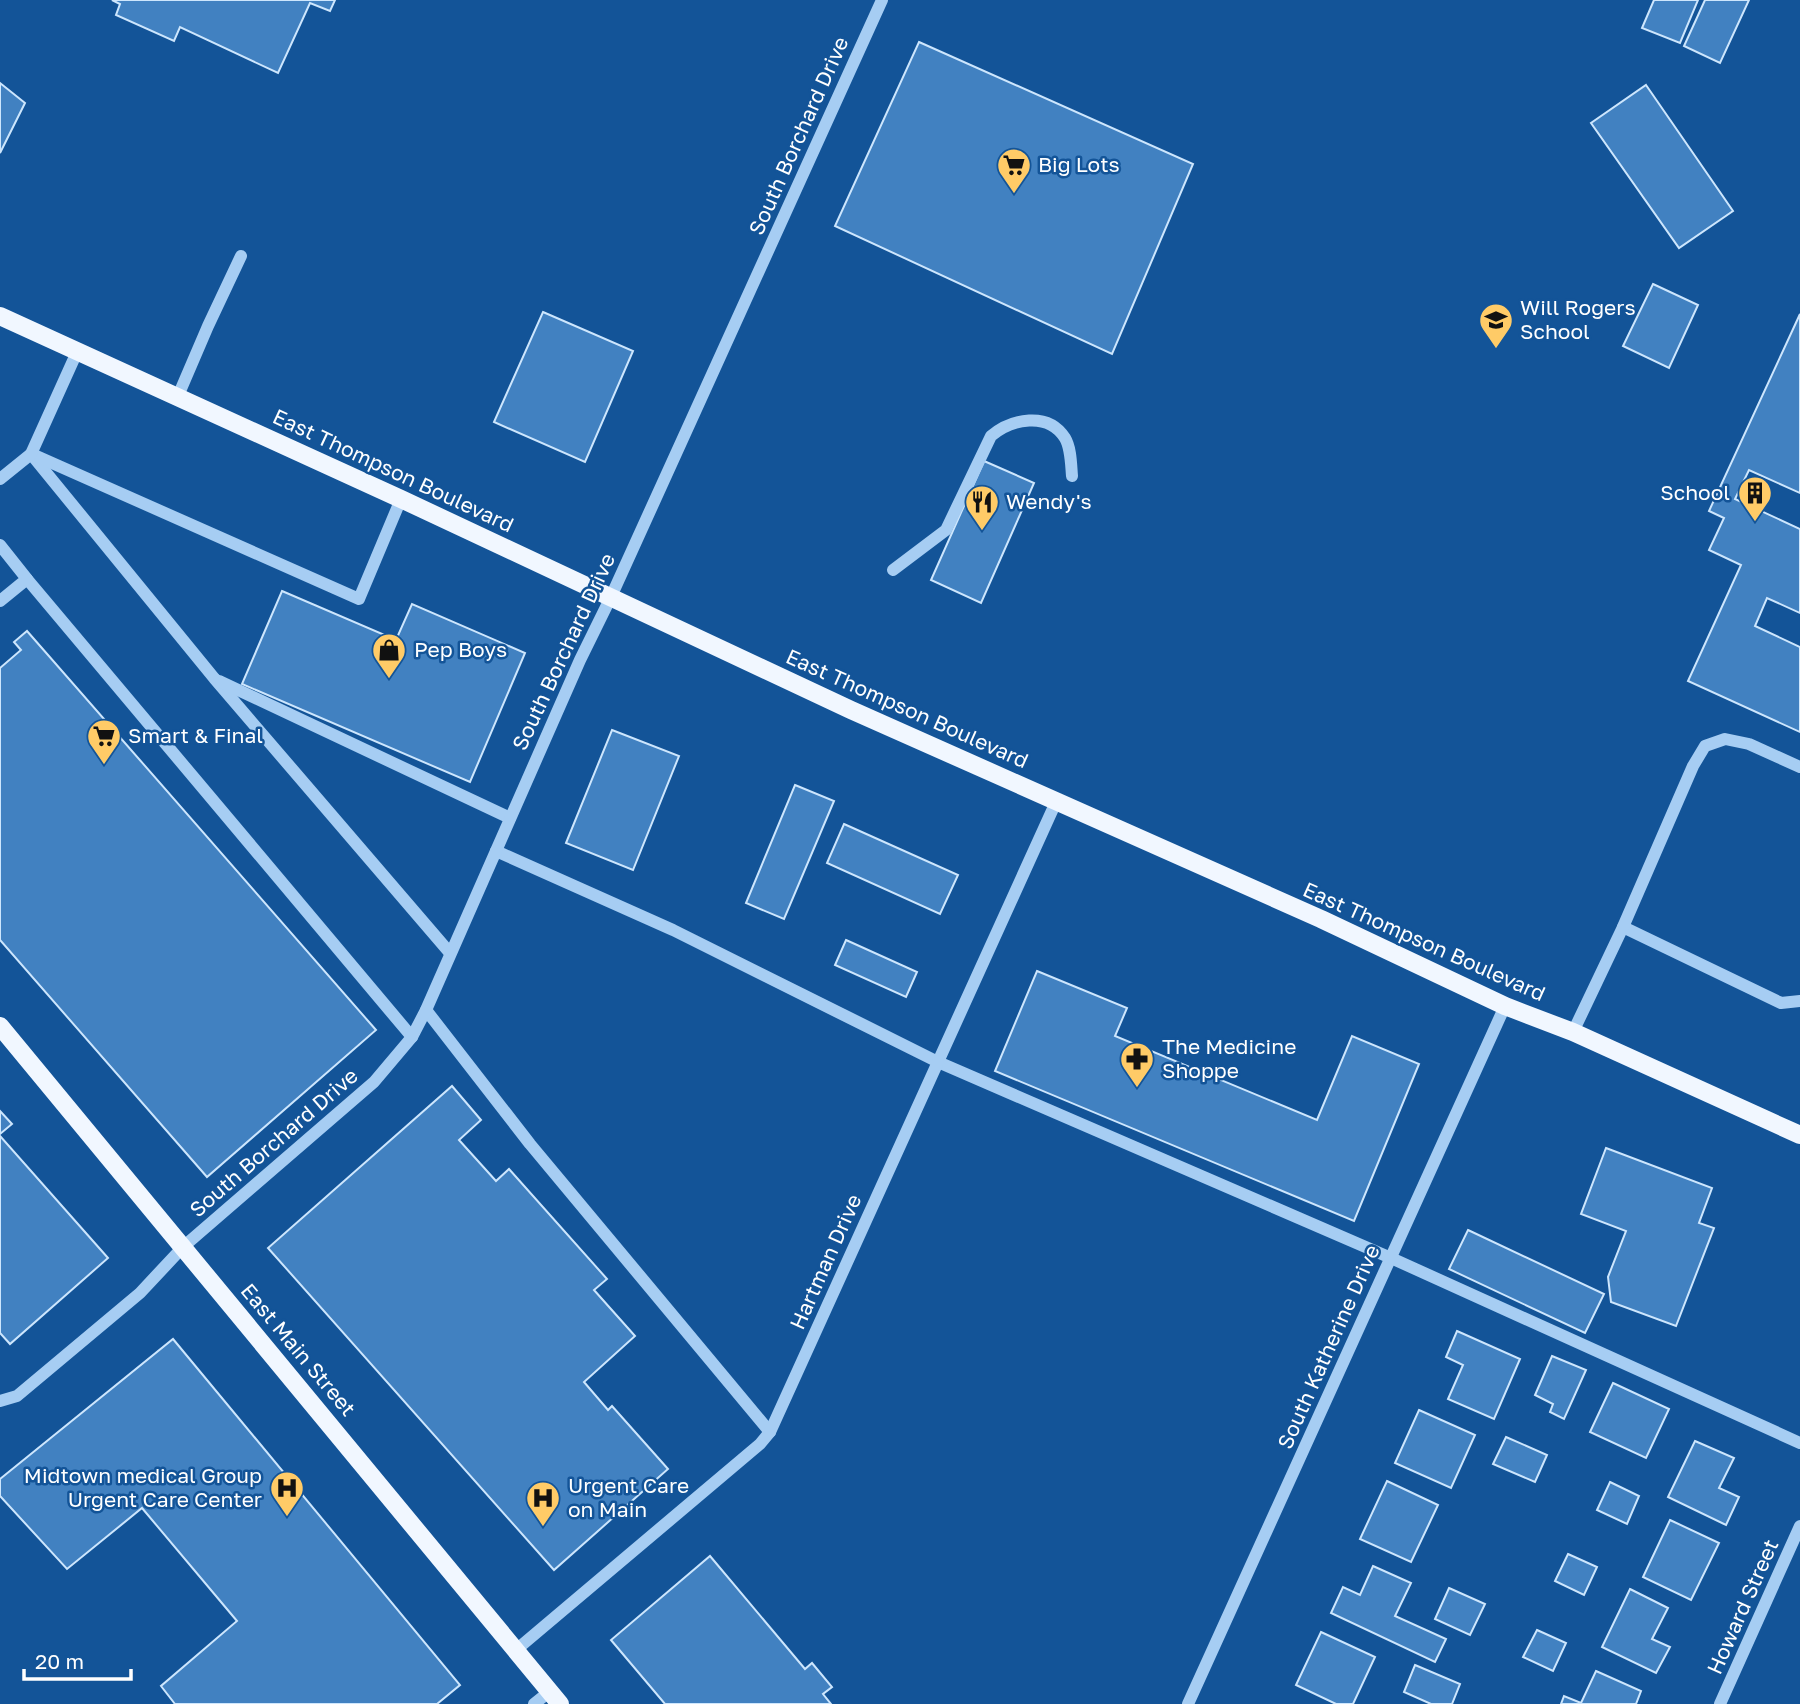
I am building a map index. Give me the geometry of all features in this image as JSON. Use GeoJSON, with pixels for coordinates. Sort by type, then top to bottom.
{"type":"FeatureCollection","features":[{"type":"Feature","properties":{"kind":"main road","name":"East Thompson Boulevard"},"geometry":{"type":"LineString","coordinates":[[0,316],[1056,802],[1321,919],[1505,1006],[1573,1032],[1800,1135]]}},
{"type":"Feature","properties":{"kind":"main road","name":"East Main Street"},"geometry":{"type":"LineString","coordinates":[[0,1026],[555,1698]]}},
{"type":"Feature","properties":{"kind":"street","name":"South Borchard Drive"},"geometry":{"type":"LineString","coordinates":[[0,1401],[17,1396],[140,1293],[183,1247],[374,1082],[412,1037],[580,660],[882,0]]}},
{"type":"Feature","properties":{"kind":"street"},"geometry":{"type":"LineString","coordinates":[[178,396],[241,256]]}},
{"type":"Feature","properties":{"kind":"street"},"geometry":{"type":"LineString","coordinates":[[0,479],[31,454],[77,352]]}},
{"type":"Feature","properties":{"kind":"street"},"geometry":{"type":"LineString","coordinates":[[893,570],[946,530],[991,436],[1002,426],[1037,420],[1052,425],[1065,438],[1072,476]]}},
{"type":"Feature","properties":{"kind":"street"},"geometry":{"type":"LineString","coordinates":[[31,454],[359,599],[401,499]]}},
{"type":"Feature","properties":{"kind":"street"},"geometry":{"type":"LineString","coordinates":[[31,454],[214,678],[450,953]]}},
{"type":"Feature","properties":{"kind":"street"},"geometry":{"type":"LineString","coordinates":[[0,545],[412,1037]]}},
{"type":"Feature","properties":{"kind":"street"},"geometry":{"type":"LineString","coordinates":[[0,601],[27,579]]}},
{"type":"Feature","properties":{"kind":"street"},"geometry":{"type":"LineString","coordinates":[[214,678],[510,818]]}},
{"type":"Feature","properties":{"kind":"street"},"geometry":{"type":"LineString","coordinates":[[1573,1032],[1623,927],[1693,766],[1705,746],[1725,739],[1749,744],[1800,767]]}},
{"type":"Feature","properties":{"kind":"street","name":"Hartman Drive"},"geometry":{"type":"LineString","coordinates":[[516,1650],[760,1444],[769,1433],[1056,802]]}},
{"type":"Feature","properties":{"kind":"street"},"geometry":{"type":"LineString","coordinates":[[496,851],[673,930],[938,1062],[1391,1258],[1800,1443]]}},
{"type":"Feature","properties":{"kind":"street"},"geometry":{"type":"LineString","coordinates":[[1623,927],[1781,1003],[1800,1001]]}},
{"type":"Feature","properties":{"kind":"street","name":"South Katherine Drive"},"geometry":{"type":"LineString","coordinates":[[1188,1704],[1505,1006]]}},
{"type":"Feature","properties":{"kind":"street"},"geometry":{"type":"LineString","coordinates":[[426,1010],[530,1144],[769,1433]]}},
{"type":"Feature","properties":{"kind":"street","name":"Howard Street"},"geometry":{"type":"LineString","coordinates":[[1720,1704],[1800,1526]]}},
{"type":"Feature","properties":{"kind":"street"},"geometry":{"type":"LineString","coordinates":[[534,1704],[555,1698]]}},
{"type":"Feature","properties":{"kind":"building"},"geometry":{"type":"Polygon","coordinates":[[[112,0],[335,0],[330,11],[310,3],[278,73],[180,27],[174,41],[116,15],[120,4],[112,0]]]}},
{"type":"Feature","properties":{"kind":"building"},"geometry":{"type":"Polygon","coordinates":[[[1654,0],[1698,0],[1680,43],[1642,28],[1654,0]]]}},
{"type":"Feature","properties":{"kind":"building"},"geometry":{"type":"Polygon","coordinates":[[[1705,0],[1749,0],[1720,63],[1684,46],[1705,0]]]}},
{"type":"Feature","properties":{"kind":"building","name":"Big Lots"},"geometry":{"type":"Polygon","coordinates":[[[919,42],[1193,164],[1112,354],[835,226],[919,42]]]}},
{"type":"Feature","properties":{"kind":"building"},"geometry":{"type":"Polygon","coordinates":[[[0,83],[25,103],[0,153],[0,83]]]}},
{"type":"Feature","properties":{"kind":"building"},"geometry":{"type":"Polygon","coordinates":[[[1646,85],[1733,211],[1679,248],[1591,123],[1646,85]]]}},
{"type":"Feature","properties":{"kind":"building"},"geometry":{"type":"Polygon","coordinates":[[[1653,284],[1698,305],[1669,368],[1623,346],[1653,284]]]}},
{"type":"Feature","properties":{"kind":"building"},"geometry":{"type":"Polygon","coordinates":[[[543,312],[633,351],[585,462],[494,422],[543,312]]]}},
{"type":"Feature","properties":{"kind":"building","name":"School"},"geometry":{"type":"Polygon","coordinates":[[[1800,314],[1800,493],[1749,470],[1735,499],[1800,529],[1800,613],[1767,598],[1755,626],[1800,647],[1800,732],[1688,681],[1741,565],[1709,550],[1724,518],[1709,511],[1800,314]]]}},
{"type":"Feature","properties":{"kind":"building","name":"Wendy's"},"geometry":{"type":"Polygon","coordinates":[[[984,461],[1034,483],[981,603],[931,580],[984,461]]]}},
{"type":"Feature","properties":{"kind":"building"},"geometry":{"type":"Polygon","coordinates":[[[282,591],[396,640],[412,604],[525,653],[470,782],[242,684],[282,591]]]}},
{"type":"Feature","properties":{"kind":"building"},"geometry":{"type":"Polygon","coordinates":[[[27,631],[376,1030],[207,1177],[0,940],[0,668],[21,650],[14,642],[27,631]]]}},
{"type":"Feature","properties":{"kind":"building"},"geometry":{"type":"Polygon","coordinates":[[[612,730],[679,756],[633,870],[566,843],[612,730]]]}},
{"type":"Feature","properties":{"kind":"building"},"geometry":{"type":"Polygon","coordinates":[[[795,785],[834,801],[784,919],[746,903],[795,785]]]}},
{"type":"Feature","properties":{"kind":"building"},"geometry":{"type":"Polygon","coordinates":[[[844,824],[958,875],[940,914],[827,863],[844,824]]]}},
{"type":"Feature","properties":{"kind":"building"},"geometry":{"type":"Polygon","coordinates":[[[846,940],[917,972],[906,997],[835,965],[846,940]]]}},
{"type":"Feature","properties":{"kind":"building"},"geometry":{"type":"Polygon","coordinates":[[[1037,971],[1127,1008],[1115,1036],[1317,1120],[1352,1036],[1419,1064],[1354,1221],[995,1071],[1037,971]]]}},
{"type":"Feature","properties":{"kind":"building"},"geometry":{"type":"Polygon","coordinates":[[[452,1086],[481,1120],[459,1140],[496,1181],[509,1169],[607,1279],[594,1290],[635,1336],[584,1382],[608,1410],[612,1406],[668,1469],[554,1570],[268,1248],[452,1086]]]}},
{"type":"Feature","properties":{"kind":"building"},"geometry":{"type":"Polygon","coordinates":[[[0,1111],[12,1124],[0,1134],[0,1111]]]}},
{"type":"Feature","properties":{"kind":"building"},"geometry":{"type":"Polygon","coordinates":[[[0,1136],[108,1258],[10,1344],[0,1333],[0,1136]]]}},
{"type":"Feature","properties":{"kind":"building"},"geometry":{"type":"Polygon","coordinates":[[[1606,1148],[1712,1188],[1699,1223],[1714,1228],[1676,1326],[1611,1302],[1608,1277],[1626,1231],[1581,1214],[1606,1148]]]}},
{"type":"Feature","properties":{"kind":"building"},"geometry":{"type":"Polygon","coordinates":[[[1468,1230],[1604,1294],[1585,1333],[1449,1269],[1468,1230]]]}},
{"type":"Feature","properties":{"kind":"building"},"geometry":{"type":"Polygon","coordinates":[[[1457,1331],[1520,1359],[1494,1419],[1448,1399],[1463,1365],[1446,1357],[1457,1331]]]}},
{"type":"Feature","properties":{"kind":"building"},"geometry":{"type":"Polygon","coordinates":[[[173,1339],[460,1685],[437,1704],[175,1704],[161,1686],[237,1621],[142,1508],[67,1569],[0,1496],[0,1479],[173,1339]]]}},
{"type":"Feature","properties":{"kind":"building"},"geometry":{"type":"Polygon","coordinates":[[[1552,1356],[1586,1370],[1564,1419],[1550,1412],[1553,1404],[1535,1395],[1552,1356]]]}},
{"type":"Feature","properties":{"kind":"building"},"geometry":{"type":"Polygon","coordinates":[[[1613,1383],[1669,1409],[1646,1458],[1590,1432],[1613,1383]]]}},
{"type":"Feature","properties":{"kind":"building"},"geometry":{"type":"Polygon","coordinates":[[[1419,1410],[1475,1435],[1451,1488],[1395,1463],[1419,1410]]]}},
{"type":"Feature","properties":{"kind":"building"},"geometry":{"type":"Polygon","coordinates":[[[1506,1437],[1547,1455],[1535,1482],[1493,1464],[1506,1437]]]}},
{"type":"Feature","properties":{"kind":"building"},"geometry":{"type":"Polygon","coordinates":[[[1695,1441],[1734,1458],[1719,1488],[1739,1497],[1726,1525],[1668,1497],[1695,1441]]]}},
{"type":"Feature","properties":{"kind":"building"},"geometry":{"type":"Polygon","coordinates":[[[1387,1481],[1438,1505],[1411,1562],[1360,1539],[1387,1481]]]}},
{"type":"Feature","properties":{"kind":"building"},"geometry":{"type":"Polygon","coordinates":[[[1610,1482],[1639,1496],[1627,1524],[1597,1510],[1610,1482]]]}},
{"type":"Feature","properties":{"kind":"building"},"geometry":{"type":"Polygon","coordinates":[[[1670,1520],[1719,1543],[1691,1600],[1643,1577],[1670,1520]]]}},
{"type":"Feature","properties":{"kind":"building"},"geometry":{"type":"Polygon","coordinates":[[[1568,1554],[1597,1567],[1584,1595],[1555,1581],[1568,1554]]]}},
{"type":"Feature","properties":{"kind":"building"},"geometry":{"type":"Polygon","coordinates":[[[710,1556],[805,1669],[812,1663],[832,1687],[823,1694],[831,1704],[665,1704],[611,1640],[710,1556]]]}},
{"type":"Feature","properties":{"kind":"building"},"geometry":{"type":"Polygon","coordinates":[[[1373,1566],[1411,1583],[1395,1616],[1446,1639],[1435,1662],[1331,1613],[1343,1587],[1360,1595],[1373,1566]]]}},
{"type":"Feature","properties":{"kind":"building"},"geometry":{"type":"Polygon","coordinates":[[[1449,1588],[1485,1604],[1470,1635],[1435,1619],[1449,1588]]]}},
{"type":"Feature","properties":{"kind":"building"},"geometry":{"type":"Polygon","coordinates":[[[1630,1589],[1668,1608],[1652,1639],[1670,1647],[1656,1673],[1602,1647],[1630,1589]]]}},
{"type":"Feature","properties":{"kind":"building"},"geometry":{"type":"Polygon","coordinates":[[[1537,1630],[1566,1643],[1553,1671],[1523,1657],[1537,1630]]]}},
{"type":"Feature","properties":{"kind":"building"},"geometry":{"type":"Polygon","coordinates":[[[1321,1632],[1375,1657],[1353,1704],[1336,1704],[1296,1685],[1321,1632]]]}},
{"type":"Feature","properties":{"kind":"building"},"geometry":{"type":"Polygon","coordinates":[[[1415,1665],[1460,1684],[1452,1704],[1431,1704],[1404,1692],[1415,1665]]]}},
{"type":"Feature","properties":{"kind":"building"},"geometry":{"type":"Polygon","coordinates":[[[1596,1671],[1641,1691],[1636,1704],[1561,1704],[1564,1696],[1581,1703],[1596,1671]]]}},
{"type":"Feature","properties":{"kind":"place","name":"Big Lots"},"geometry":{"type":"Point","coordinates":[1014,195]}},
{"type":"Feature","properties":{"kind":"place","name":"Will Rogers School"},"geometry":{"type":"Point","coordinates":[1496,350]}},
{"type":"Feature","properties":{"kind":"place","name":"School"},"geometry":{"type":"Point","coordinates":[1755,523]}},
{"type":"Feature","properties":{"kind":"place","name":"Wendy's"},"geometry":{"type":"Point","coordinates":[982,532]}},
{"type":"Feature","properties":{"kind":"place","name":"Pep Boys"},"geometry":{"type":"Point","coordinates":[389,680]}},
{"type":"Feature","properties":{"kind":"place","name":"Smart & Final"},"geometry":{"type":"Point","coordinates":[104,766]}},
{"type":"Feature","properties":{"kind":"place","name":"The Medicine Shoppe"},"geometry":{"type":"Point","coordinates":[1137,1089]}},
{"type":"Feature","properties":{"kind":"place","name":"Midtown medical Group Urgent Care Center"},"geometry":{"type":"Point","coordinates":[287,1518]}},
{"type":"Feature","properties":{"kind":"place","name":"Urgent Care on Main"},"geometry":{"type":"Point","coordinates":[543,1528]}}]}
